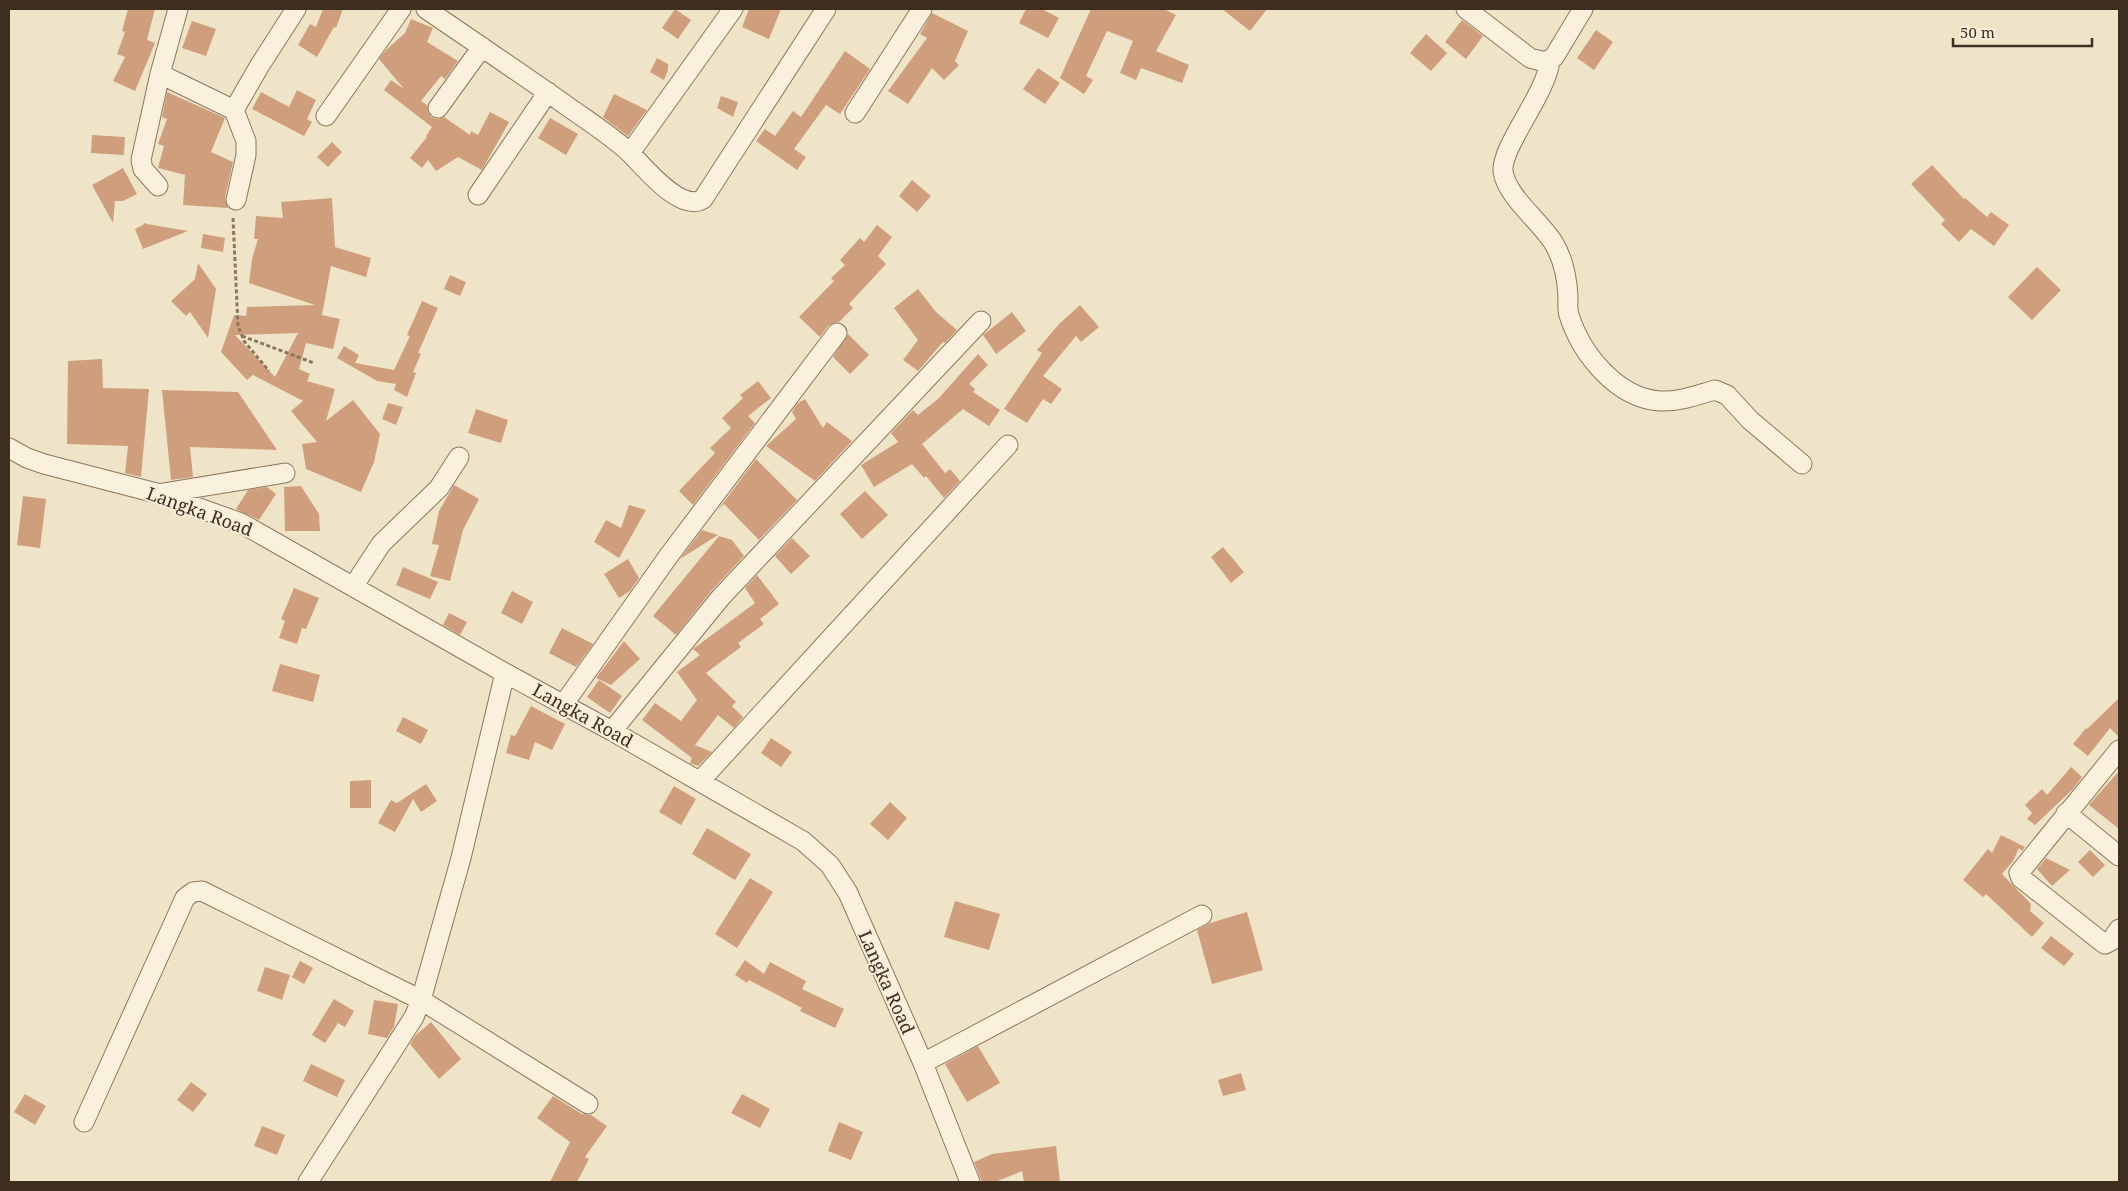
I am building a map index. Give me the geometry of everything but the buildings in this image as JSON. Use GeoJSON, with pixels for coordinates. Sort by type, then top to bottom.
{"type":"FeatureCollection","features":[{"type":"Feature","properties":{"kind":"street"},"geometry":{"type":"LineString","coordinates":[[158,186],[143,169],[141,160],[160,74],[178,9]]}},
{"type":"Feature","properties":{"kind":"street"},"geometry":{"type":"LineString","coordinates":[[234,110],[296,9]]}},
{"type":"Feature","properties":{"kind":"street"},"geometry":{"type":"LineString","coordinates":[[326,116],[401,9]]}},
{"type":"Feature","properties":{"kind":"street"},"geometry":{"type":"LineString","coordinates":[[426,9],[548,92],[630,153],[647,173],[665,188],[691,202],[703,199],[826,9]]}},
{"type":"Feature","properties":{"kind":"street"},"geometry":{"type":"LineString","coordinates":[[630,153],[733,9]]}},
{"type":"Feature","properties":{"kind":"street"},"geometry":{"type":"LineString","coordinates":[[855,113],[922,9]]}},
{"type":"Feature","properties":{"kind":"street"},"geometry":{"type":"LineString","coordinates":[[1466,9],[1530,58],[1538,62],[1550,61]]}},
{"type":"Feature","properties":{"kind":"street"},"geometry":{"type":"LineString","coordinates":[[1583,9],[1550,61],[1544,84],[1506,155],[1503,169],[1506,182],[1553,242],[1566,272],[1568,313],[1582,346],[1605,374],[1631,393],[1659,401],[1684,399],[1715,390],[1727,395],[1750,420],[1802,464]]}},
{"type":"Feature","properties":{"kind":"street"},"geometry":{"type":"LineString","coordinates":[[438,108],[482,47]]}},
{"type":"Feature","properties":{"kind":"street"},"geometry":{"type":"LineString","coordinates":[[160,74],[234,110],[246,141],[246,155],[236,200]]}},
{"type":"Feature","properties":{"kind":"street"},"geometry":{"type":"LineString","coordinates":[[478,195],[548,92]]}},
{"type":"Feature","properties":{"kind":"street"},"geometry":{"type":"LineString","coordinates":[[612,731],[721,597],[981,321]]}},
{"type":"Feature","properties":{"kind":"street"},"geometry":{"type":"LineString","coordinates":[[563,705],[670,554],[837,333]]}},
{"type":"Feature","properties":{"kind":"street"},"geometry":{"type":"LineString","coordinates":[[700,781],[1008,445]]}},
{"type":"Feature","properties":{"kind":"street","name":"Langka Road"},"geometry":{"type":"LineString","coordinates":[[9,448],[27,458],[44,464],[160,494],[241,523],[804,841],[830,864],[848,893],[923,1063],[970,1182]]}},
{"type":"Feature","properties":{"kind":"street"},"geometry":{"type":"LineString","coordinates":[[353,587],[381,544],[439,488],[459,457]]}},
{"type":"Feature","properties":{"kind":"street"},"geometry":{"type":"LineString","coordinates":[[160,494],[285,473]]}},
{"type":"Feature","properties":{"kind":"street"},"geometry":{"type":"LineString","coordinates":[[308,1182],[414,1016],[421,1000],[461,858],[505,673]]}},
{"type":"Feature","properties":{"kind":"street"},"geometry":{"type":"LineString","coordinates":[[2117,758],[2066,813],[2022,867],[2020,875],[2105,944],[2110,942],[2119,929]]}},
{"type":"Feature","properties":{"kind":"street"},"geometry":{"type":"LineString","coordinates":[[2066,813],[2119,856]]}},
{"type":"Feature","properties":{"kind":"street"},"geometry":{"type":"LineString","coordinates":[[84,1122],[185,898],[193,892],[202,891],[421,1000],[588,1104]]}},
{"type":"Feature","properties":{"kind":"street"},"geometry":{"type":"LineString","coordinates":[[923,1063],[1202,915]]}},
{"type":"Feature","properties":{"kind":"path"},"geometry":{"type":"LineString","coordinates":[[236,200],[233,217],[238,326],[241,335],[269,371]]}},
{"type":"Feature","properties":{"kind":"path"},"geometry":{"type":"LineString","coordinates":[[241,335],[314,364]]}}]}
